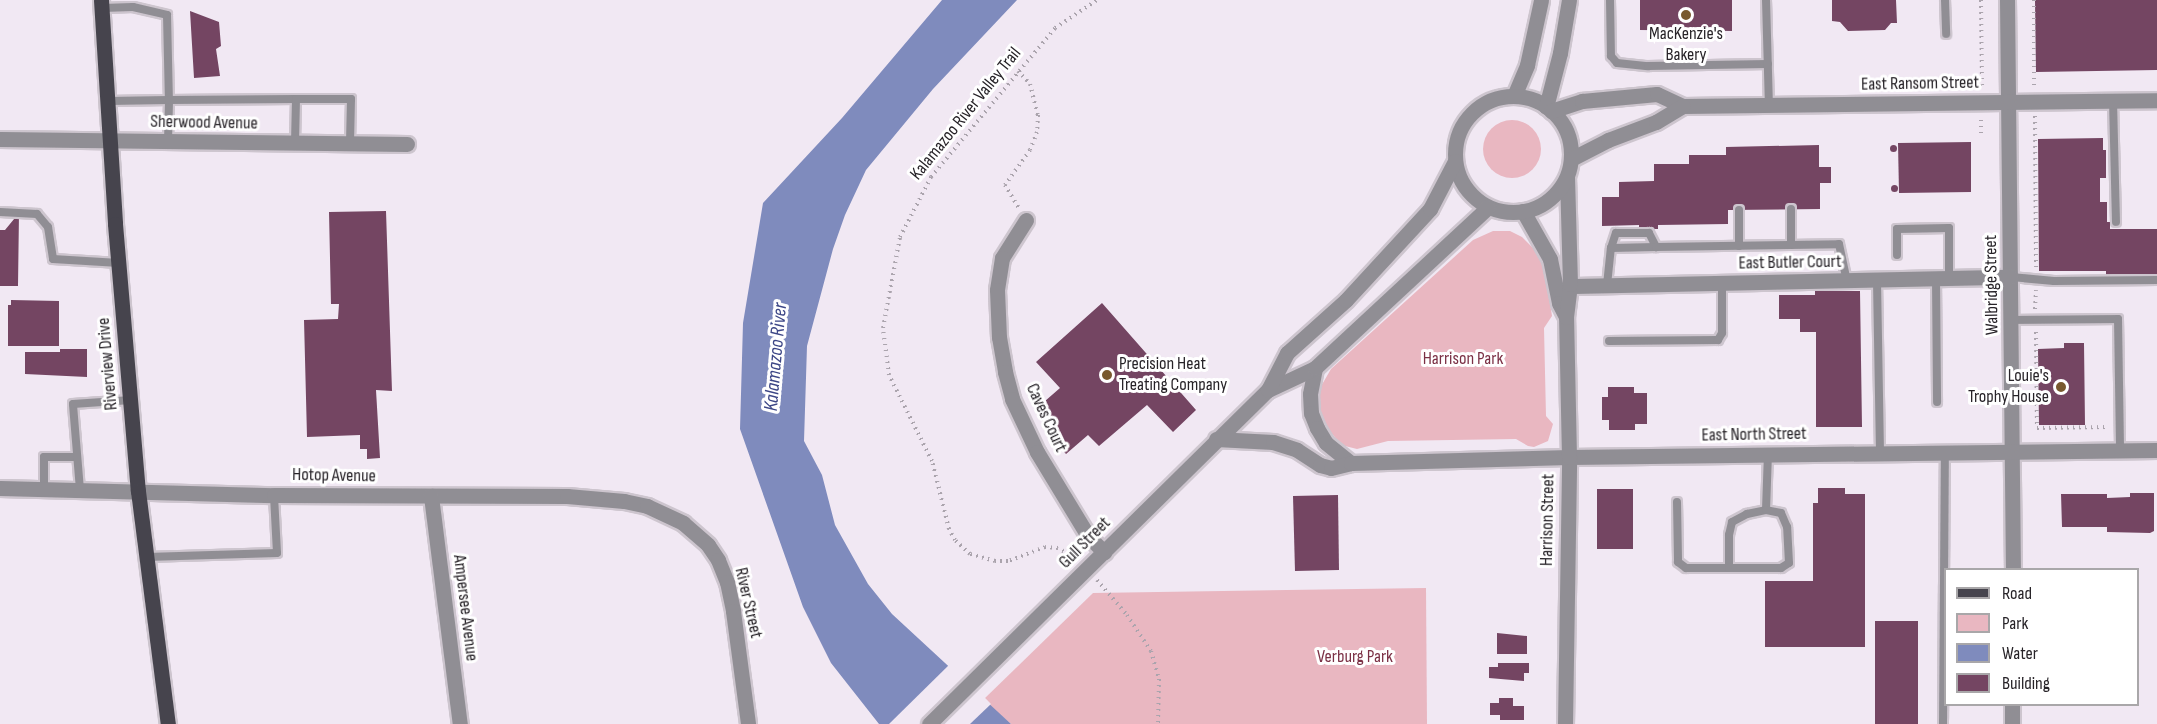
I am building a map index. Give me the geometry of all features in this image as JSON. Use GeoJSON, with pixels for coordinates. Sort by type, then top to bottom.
{"type":"FeatureCollection","features":[{"type":"Feature","properties":{"kind":"main road","name":"Riverview Drive"},"geometry":{"type":"LineString","coordinates":[[102,4],[118,263],[138,491],[168,724]]}},
{"type":"Feature","properties":{"kind":"street"},"geometry":{"type":"LineString","coordinates":[[1514,96],[1527,65],[1541,0]]}},
{"type":"Feature","properties":{"kind":"street"},"geometry":{"type":"LineString","coordinates":[[1549,109],[1569,0]]}},
{"type":"Feature","properties":{"kind":"street","name":"Walbridge Street"},"geometry":{"type":"LineString","coordinates":[[2007,0],[2010,103],[2013,568]]}},
{"type":"Feature","properties":{"kind":"street","name":"East Ransom Street"},"geometry":{"type":"LineString","coordinates":[[1549,109],[1582,101],[1658,94],[1683,106],[2157,100]]}},
{"type":"Feature","properties":{"kind":"street"},"geometry":{"type":"LineString","coordinates":[[1514,96],[1533,100],[1549,109],[1569,140],[1571,159],[1567,177],[1557,193],[1542,205],[1523,211],[1506,212],[1488,207],[1472,196],[1460,180],[1455,161],[1456,141],[1463,123],[1494,99],[1514,96]]}},
{"type":"Feature","properties":{"kind":"street","name":"East Ransom Street"},"geometry":{"type":"LineString","coordinates":[[1571,159],[1608,140],[1656,122],[1683,106]]}},
{"type":"Feature","properties":{"kind":"street","name":"Sherwood Avenue"},"geometry":{"type":"LineString","coordinates":[[0,139],[407,144]]}},
{"type":"Feature","properties":{"kind":"street","name":"Gull Street"},"geometry":{"type":"LineString","coordinates":[[1268,390],[1287,353],[1346,300],[1430,209],[1455,161]]}},
{"type":"Feature","properties":{"kind":"street","name":"Harrison Street"},"geometry":{"type":"LineString","coordinates":[[1565,724],[1569,456],[1566,317],[1570,286],[1567,177]]}},
{"type":"Feature","properties":{"kind":"street","name":"Gull Street"},"geometry":{"type":"LineString","coordinates":[[929,724],[1268,390],[1315,368],[1488,207]]}},
{"type":"Feature","properties":{"kind":"street","name":"Harrison Street"},"geometry":{"type":"LineString","coordinates":[[1523,211],[1550,259],[1559,303],[1566,317]]}},
{"type":"Feature","properties":{"kind":"street","name":"Caves Court"},"geometry":{"type":"LineString","coordinates":[[1026,220],[1002,258],[999,279],[999,337],[1005,372],[1012,399],[1037,452],[1088,536],[1104,552]]}},
{"type":"Feature","properties":{"kind":"street","name":"East Butler Court"},"geometry":{"type":"LineString","coordinates":[[1570,286],[2011,277]]}},
{"type":"Feature","properties":{"kind":"street"},"geometry":{"type":"LineString","coordinates":[[1315,368],[1310,394],[1311,413],[1326,443],[1351,463]]}},
{"type":"Feature","properties":{"kind":"street","name":"East North Street"},"geometry":{"type":"LineString","coordinates":[[1216,439],[1273,442],[1297,450],[1320,465],[1331,468],[1351,463],[1569,456],[2157,450]]}},
{"type":"Feature","properties":{"kind":"street","name":"Hotop Avenue"},"geometry":{"type":"LineString","coordinates":[[0,489],[274,495],[598,498],[624,501],[667,513]]}},
{"type":"Feature","properties":{"kind":"street","name":"Ampersee Avenue"},"geometry":{"type":"LineString","coordinates":[[432,496],[460,724]]}},
{"type":"Feature","properties":{"kind":"street","name":"River Street"},"geometry":{"type":"LineString","coordinates":[[667,513],[683,523],[708,545],[727,582],[748,724]]}},
{"type":"Feature","properties":{"kind":"street"},"geometry":{"type":"LineString","coordinates":[[2012,706],[2012,724]]}},
{"type":"Feature","properties":{"kind":"lane"},"geometry":{"type":"LineString","coordinates":[[1610,0],[1611,56],[1617,63],[1648,66],[1768,64]]}},
{"type":"Feature","properties":{"kind":"lane"},"geometry":{"type":"LineString","coordinates":[[1766,0],[1769,105]]}},
{"type":"Feature","properties":{"kind":"lane"},"geometry":{"type":"LineString","coordinates":[[1946,0],[1946,34]]}},
{"type":"Feature","properties":{"kind":"lane"},"geometry":{"type":"LineString","coordinates":[[102,4],[133,7],[167,15],[168,142]]}},
{"type":"Feature","properties":{"kind":"lane"},"geometry":{"type":"LineString","coordinates":[[295,143],[296,99]]}},
{"type":"Feature","properties":{"kind":"lane"},"geometry":{"type":"LineString","coordinates":[[108,101],[351,99],[350,144]]}},
{"type":"Feature","properties":{"kind":"lane"},"geometry":{"type":"LineString","coordinates":[[2113,100],[2116,222]]}},
{"type":"Feature","properties":{"kind":"lane"},"geometry":{"type":"LineString","coordinates":[[1791,209],[1791,245]]}},
{"type":"Feature","properties":{"kind":"lane"},"geometry":{"type":"LineString","coordinates":[[1739,210],[1739,246]]}},
{"type":"Feature","properties":{"kind":"lane"},"geometry":{"type":"LineString","coordinates":[[0,212],[37,214],[48,227],[53,259],[118,263]]}},
{"type":"Feature","properties":{"kind":"lane"},"geometry":{"type":"LineString","coordinates":[[1897,255],[1896,229],[1949,228],[1943,280],[1937,402]]}},
{"type":"Feature","properties":{"kind":"lane"},"geometry":{"type":"LineString","coordinates":[[1607,285],[1611,248],[1616,233],[1648,233],[1656,247]]}},
{"type":"Feature","properties":{"kind":"lane"},"geometry":{"type":"LineString","coordinates":[[1611,248],[1839,244],[1847,281]]}},
{"type":"Feature","properties":{"kind":"lane"},"geometry":{"type":"LineString","coordinates":[[2011,277],[2036,280],[2157,280]]}},
{"type":"Feature","properties":{"kind":"lane"},"geometry":{"type":"LineString","coordinates":[[1877,281],[1880,453]]}},
{"type":"Feature","properties":{"kind":"lane"},"geometry":{"type":"LineString","coordinates":[[1609,341],[1718,340],[1722,333],[1722,283]]}},
{"type":"Feature","properties":{"kind":"lane"},"geometry":{"type":"LineString","coordinates":[[2012,320],[2118,319],[2120,450]]}},
{"type":"Feature","properties":{"kind":"lane"},"geometry":{"type":"LineString","coordinates":[[80,490],[73,404],[131,400]]}},
{"type":"Feature","properties":{"kind":"lane"},"geometry":{"type":"LineString","coordinates":[[1944,568],[1945,452]]}},
{"type":"Feature","properties":{"kind":"lane"},"geometry":{"type":"LineString","coordinates":[[1766,510],[1768,454]]}},
{"type":"Feature","properties":{"kind":"lane"},"geometry":{"type":"LineString","coordinates":[[44,489],[44,457],[77,457]]}},
{"type":"Feature","properties":{"kind":"lane"},"geometry":{"type":"LineString","coordinates":[[147,557],[277,553],[274,495]]}},
{"type":"Feature","properties":{"kind":"lane"},"geometry":{"type":"LineString","coordinates":[[1677,502],[1678,562],[1686,568],[1729,568],[1780,568],[1789,563],[1787,527],[1781,513],[1766,510],[1746,514],[1732,522],[1729,535],[1729,568]]}},
{"type":"Feature","properties":{"kind":"lane"},"geometry":{"type":"LineString","coordinates":[[1943,724],[1944,588]]}},
{"type":"Feature","properties":{"kind":"path","name":"Kalamazoo River Valley Trail"},"geometry":{"type":"LineString","coordinates":[[1097,0],[1055,28],[931,177],[908,218],[894,263],[883,343],[889,375],[932,460],[949,529],[962,548],[980,558],[995,561],[1008,561],[1045,547],[1058,548],[1070,553],[1108,591],[1151,651],[1159,679],[1158,724]]}},
{"type":"Feature","properties":{"kind":"path"},"geometry":{"type":"LineString","coordinates":[[1981,0],[1981,133]]}},
{"type":"Feature","properties":{"kind":"path"},"geometry":{"type":"LineString","coordinates":[[2034,0],[2037,428],[2120,427]]}},
{"type":"Feature","properties":{"kind":"path"},"geometry":{"type":"LineString","coordinates":[[1018,71],[1030,84],[1035,97],[1038,115],[1037,132],[1030,150],[1005,185],[1026,220]]}},
{"type":"Feature","properties":{"kind":"green space"},"geometry":{"type":"Polygon","coordinates":[[[1506,120],[1518,120],[1528,124],[1537,133],[1541,155],[1533,170],[1518,178],[1506,178],[1496,174],[1487,165],[1483,155],[1483,143],[1487,133],[1496,124],[1506,120]]]}},
{"type":"Feature","properties":{"kind":"green space","name":"Harrison Park"},"geometry":{"type":"Polygon","coordinates":[[[1493,231],[1510,231],[1522,237],[1538,253],[1545,269],[1552,316],[1544,328],[1546,416],[1553,424],[1548,441],[1534,447],[1516,439],[1388,441],[1357,449],[1341,445],[1325,425],[1319,408],[1320,388],[1331,369],[1473,240],[1493,231]]]}},
{"type":"Feature","properties":{"kind":"green space","name":"Verburg Park"},"geometry":{"type":"Polygon","coordinates":[[[1426,588],[1427,724],[1011,724],[983,700],[1093,593],[1426,588]]]}},
{"type":"Feature","properties":{"kind":"water","name":"Kalamazoo River"},"geometry":{"type":"Polygon","coordinates":[[[942,0],[1017,0],[933,89],[866,170],[845,215],[833,249],[807,346],[804,441],[822,475],[835,525],[868,584],[892,614],[1011,724],[879,724],[831,663],[803,607],[740,429],[743,323],[763,203],[842,118],[942,0]]]}},
{"type":"Feature","properties":{"kind":"pier"},"geometry":{"type":"Polygon","coordinates":[[[951,663],[991,704],[970,724],[889,724],[951,663]]]}},
{"type":"Feature","properties":{"kind":"building","name":"MacKenzie's Bakery"},"geometry":{"type":"Polygon","coordinates":[[[1640,0],[1732,0],[1732,31],[1640,30],[1640,0]]]}},
{"type":"Feature","properties":{"kind":"building"},"geometry":{"type":"Polygon","coordinates":[[[1832,0],[1896,0],[1897,23],[1891,23],[1885,30],[1848,31],[1840,22],[1832,21],[1832,0]]]}},
{"type":"Feature","properties":{"kind":"building"},"geometry":{"type":"Polygon","coordinates":[[[2035,0],[2157,0],[2157,70],[2036,72],[2035,0]]]}},
{"type":"Feature","properties":{"kind":"building"},"geometry":{"type":"Polygon","coordinates":[[[190,11],[219,22],[221,46],[216,49],[220,76],[194,78],[190,11]]]}},
{"type":"Feature","properties":{"kind":"building"},"geometry":{"type":"Polygon","coordinates":[[[2103,138],[2103,150],[2106,150],[2106,178],[2100,178],[2100,202],[2107,202],[2107,222],[2110,222],[2110,229],[2157,229],[2157,275],[2106,275],[2106,271],[2039,271],[2038,139],[2103,138]]]}},
{"type":"Feature","properties":{"kind":"building"},"geometry":{"type":"Polygon","coordinates":[[[1971,142],[1971,192],[1899,193],[1898,143],[1971,142]]]}},
{"type":"Feature","properties":{"kind":"building"},"geometry":{"type":"Polygon","coordinates":[[[1893,144],[1897,148],[1893,152],[1889,148],[1893,144]]]}},
{"type":"Feature","properties":{"kind":"building"},"geometry":{"type":"Polygon","coordinates":[[[1819,145],[1819,167],[1831,167],[1831,183],[1820,183],[1820,209],[1728,210],[1728,224],[1658,225],[1658,229],[1639,229],[1639,225],[1602,226],[1602,197],[1619,197],[1619,182],[1654,181],[1654,164],[1689,164],[1689,155],[1726,155],[1726,147],[1819,145]]]}},
{"type":"Feature","properties":{"kind":"building"},"geometry":{"type":"Polygon","coordinates":[[[1894,184],[1898,188],[1894,192],[1890,188],[1894,184]]]}},
{"type":"Feature","properties":{"kind":"building"},"geometry":{"type":"Polygon","coordinates":[[[386,211],[392,391],[376,390],[380,458],[367,459],[367,449],[360,449],[360,435],[307,437],[304,320],[338,319],[339,304],[331,304],[329,212],[386,211]]]}},
{"type":"Feature","properties":{"kind":"building"},"geometry":{"type":"Polygon","coordinates":[[[19,213],[18,286],[0,286],[0,230],[5,230],[19,213]]]}},
{"type":"Feature","properties":{"kind":"building"},"geometry":{"type":"Polygon","coordinates":[[[1815,291],[1860,291],[1862,427],[1816,427],[1816,332],[1800,332],[1800,319],[1779,319],[1779,295],[1815,295],[1815,291]]]}},
{"type":"Feature","properties":{"kind":"building"},"geometry":{"type":"Polygon","coordinates":[[[11,300],[59,301],[59,346],[8,346],[8,305],[11,305],[11,300]]]}},
{"type":"Feature","properties":{"kind":"building","name":"Precision Heat Treating Company"},"geometry":{"type":"Polygon","coordinates":[[[1102,303],[1196,410],[1173,432],[1147,405],[1099,446],[1088,435],[1066,454],[1048,434],[1037,408],[1060,388],[1036,362],[1102,303]]]}},
{"type":"Feature","properties":{"kind":"building","name":"Louie's Trophy House"},"geometry":{"type":"Polygon","coordinates":[[[2064,343],[2084,343],[2085,425],[2039,425],[2038,349],[2064,348],[2064,343]]]}},
{"type":"Feature","properties":{"kind":"building"},"geometry":{"type":"Polygon","coordinates":[[[60,349],[87,349],[87,377],[25,374],[25,352],[60,352],[60,349]]]}},
{"type":"Feature","properties":{"kind":"building"},"geometry":{"type":"Polygon","coordinates":[[[1608,387],[1634,387],[1634,393],[1647,393],[1647,424],[1635,424],[1635,430],[1609,430],[1609,420],[1602,420],[1602,397],[1608,397],[1608,387]]]}},
{"type":"Feature","properties":{"kind":"building"},"geometry":{"type":"Polygon","coordinates":[[[1818,488],[1845,488],[1845,494],[1865,494],[1865,647],[1765,647],[1765,581],[1813,581],[1813,503],[1818,503],[1818,488]]]}},
{"type":"Feature","properties":{"kind":"building"},"geometry":{"type":"Polygon","coordinates":[[[1597,489],[1633,489],[1633,549],[1597,549],[1597,489]]]}},
{"type":"Feature","properties":{"kind":"building"},"geometry":{"type":"Polygon","coordinates":[[[2130,493],[2154,493],[2154,531],[2150,533],[2107,532],[2107,527],[2062,527],[2061,494],[2107,494],[2107,498],[2130,497],[2130,493]]]}},
{"type":"Feature","properties":{"kind":"building"},"geometry":{"type":"Polygon","coordinates":[[[1338,495],[1339,570],[1295,571],[1293,496],[1338,495]]]}},
{"type":"Feature","properties":{"kind":"building"},"geometry":{"type":"Polygon","coordinates":[[[1875,621],[1918,621],[1918,724],[1875,724],[1875,621]]]}},
{"type":"Feature","properties":{"kind":"building"},"geometry":{"type":"Polygon","coordinates":[[[1497,633],[1527,636],[1527,654],[1497,654],[1497,633]]]}},
{"type":"Feature","properties":{"kind":"building"},"geometry":{"type":"Polygon","coordinates":[[[1498,663],[1529,663],[1529,673],[1524,673],[1524,681],[1489,678],[1489,667],[1498,667],[1498,663]]]}},
{"type":"Feature","properties":{"kind":"building"},"geometry":{"type":"Polygon","coordinates":[[[1499,698],[1513,698],[1513,706],[1524,706],[1524,720],[1500,720],[1500,715],[1490,715],[1490,703],[1499,703],[1499,698]]]}},
{"type":"Feature","properties":{"kind":"place","name":"MacKenzie's Bakery"},"geometry":{"type":"Point","coordinates":[1686,15]}},
{"type":"Feature","properties":{"kind":"place","name":"Precision Heat Treating Company"},"geometry":{"type":"Point","coordinates":[1107,375]}},
{"type":"Feature","properties":{"kind":"place","name":"Louie's Trophy House"},"geometry":{"type":"Point","coordinates":[2061,387]}}]}
